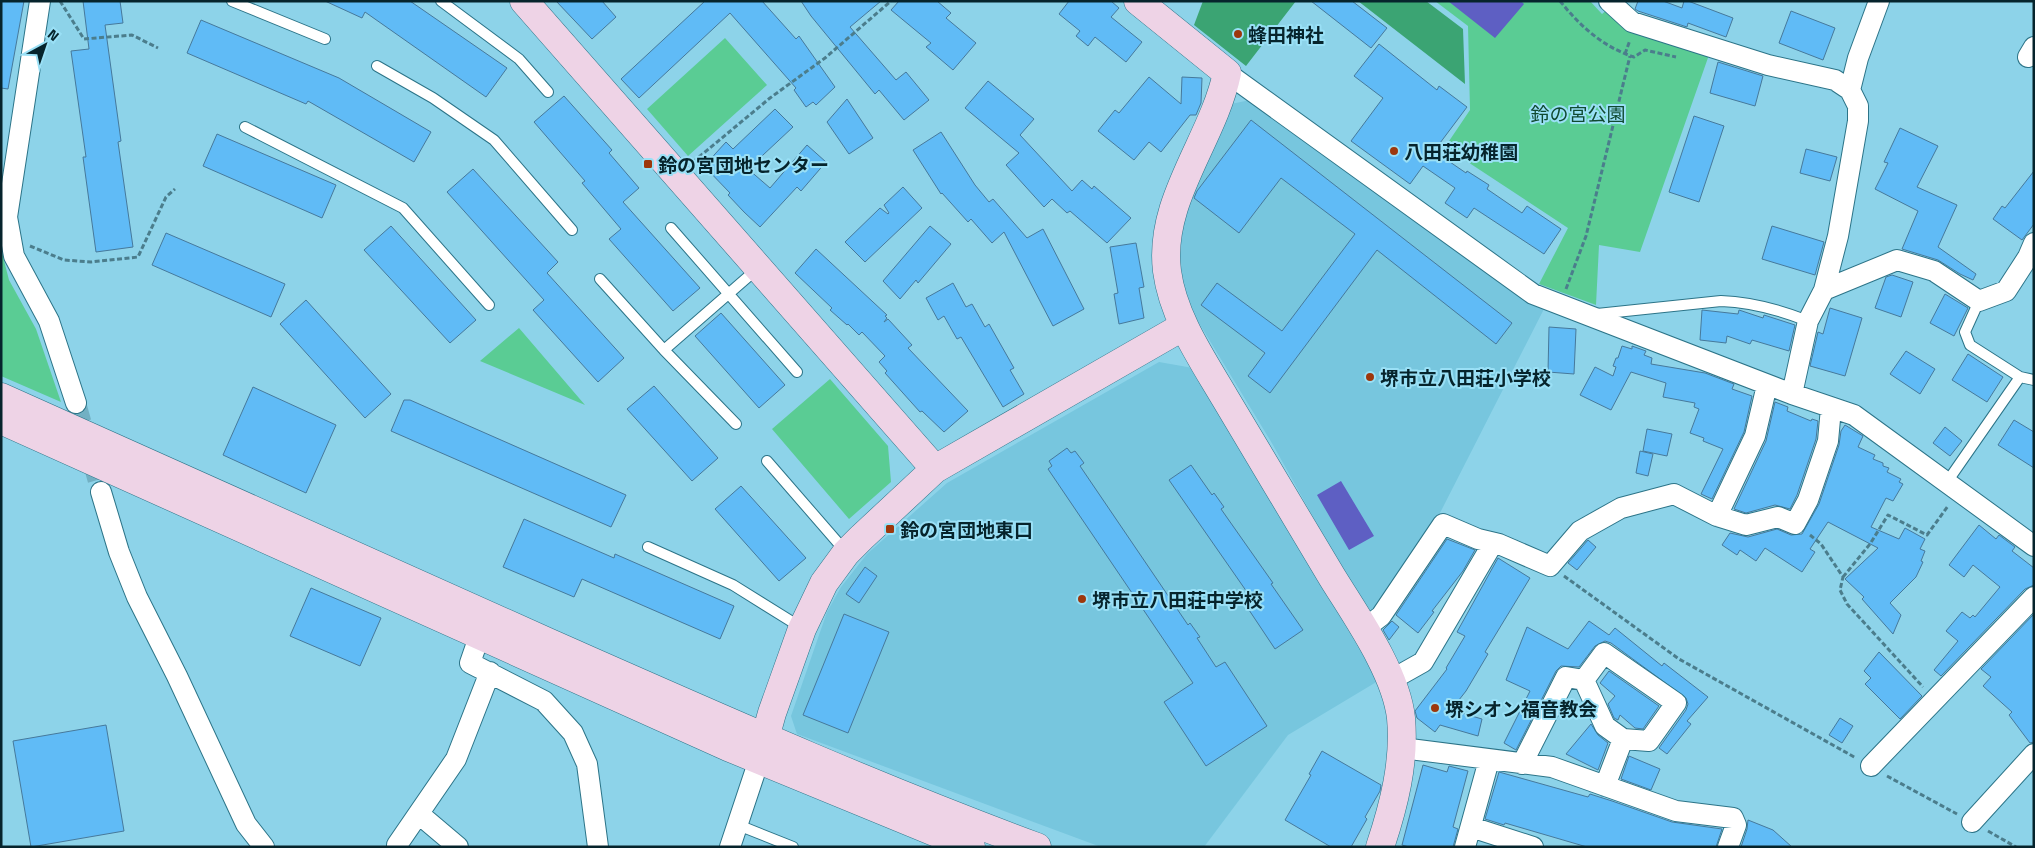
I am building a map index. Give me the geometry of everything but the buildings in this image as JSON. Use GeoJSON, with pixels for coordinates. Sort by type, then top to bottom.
{"type":"FeatureCollection","features":[{"type":"Feature","properties":{"kind":"street"},"geometry":{"type":"LineString","coordinates":[[40,1],[7,217],[14,256],[49,321],[76,403]]}},
{"type":"Feature","properties":{"kind":"street"},"geometry":{"type":"LineString","coordinates":[[524,1],[935,470]]}},
{"type":"Feature","properties":{"kind":"street"},"geometry":{"type":"LineString","coordinates":[[1138,1],[1226,73],[1534,294],[1767,385],[1854,415],[2034,546]]}},
{"type":"Feature","properties":{"kind":"street"},"geometry":{"type":"LineString","coordinates":[[1609,1],[1632,22],[1768,65],[1835,80],[1850,90],[1858,106],[1858,121],[1838,236],[1824,290],[1808,321],[1792,394]]}},
{"type":"Feature","properties":{"kind":"street"},"geometry":{"type":"LineString","coordinates":[[1850,90],[1858,58],[1879,1]]}},
{"type":"Feature","properties":{"kind":"street"},"geometry":{"type":"LineString","coordinates":[[1226,73],[1223,89],[1206,136],[1184,183],[1171,218],[1167,246],[1167,271],[1176,308],[1184,326],[1219,389],[1364,629],[1391,680],[1401,716],[1402,748],[1395,797],[1380,847]]}},
{"type":"Feature","properties":{"kind":"street"},"geometry":{"type":"LineString","coordinates":[[1824,290],[1897,260],[1934,271],[1978,301],[2006,291],[2028,257],[2034,243]]}},
{"type":"Feature","properties":{"kind":"street"},"geometry":{"type":"LineString","coordinates":[[730,847],[802,629],[824,583],[846,553],[935,470],[1184,326]]}},
{"type":"Feature","properties":{"kind":"street"},"geometry":{"type":"LineString","coordinates":[[1717,516],[1754,436],[1767,385]]}},
{"type":"Feature","properties":{"kind":"street"},"geometry":{"type":"LineString","coordinates":[[1,397],[244,508],[971,847]]}},
{"type":"Feature","properties":{"kind":"street"},"geometry":{"type":"LineString","coordinates":[[1364,629],[1381,616],[1443,524],[1550,566],[1580,531],[1621,508],[1674,494],[1717,516],[1746,524],[1778,517],[1796,524],[1808,500],[1828,441],[1831,408]]}},
{"type":"Feature","properties":{"kind":"street"},"geometry":{"type":"LineString","coordinates":[[1,420],[480,637],[762,749],[1037,847]]}},
{"type":"Feature","properties":{"kind":"street"},"geometry":{"type":"LineString","coordinates":[[101,492],[119,552],[136,597],[177,676],[246,824],[264,847]]}},
{"type":"Feature","properties":{"kind":"street"},"geometry":{"type":"LineString","coordinates":[[1391,680],[1424,662],[1493,543]]}},
{"type":"Feature","properties":{"kind":"street"},"geometry":{"type":"LineString","coordinates":[[1871,766],[2034,597]]}},
{"type":"Feature","properties":{"kind":"street"},"geometry":{"type":"LineString","coordinates":[[480,637],[470,663],[544,701],[573,733],[587,764],[598,847]]}},
{"type":"Feature","properties":{"kind":"street"},"geometry":{"type":"LineString","coordinates":[[1604,653],[1676,703],[1649,742],[1623,739],[1605,726],[1584,680],[1604,653]]}},
{"type":"Feature","properties":{"kind":"street"},"geometry":{"type":"LineString","coordinates":[[398,847],[397,845],[456,759],[490,672]]}},
{"type":"Feature","properties":{"kind":"street"},"geometry":{"type":"LineString","coordinates":[[1522,764],[1566,677],[1584,680]]}},
{"type":"Feature","properties":{"kind":"street"},"geometry":{"type":"LineString","coordinates":[[1605,786],[1623,739]]}},
{"type":"Feature","properties":{"kind":"street"},"geometry":{"type":"LineString","coordinates":[[1402,748],[1552,767],[1676,811],[1733,818],[1736,825],[1728,847]]}},
{"type":"Feature","properties":{"kind":"street"},"geometry":{"type":"LineString","coordinates":[[1972,822],[2034,754]]}},
{"type":"Feature","properties":{"kind":"street"},"geometry":{"type":"LineString","coordinates":[[1465,847],[1489,760]]}},
{"type":"Feature","properties":{"kind":"street"},"geometry":{"type":"LineString","coordinates":[[419,814],[458,847]]}},
{"type":"Feature","properties":{"kind":"street"},"geometry":{"type":"LineString","coordinates":[[1471,827],[1533,847]]}},
{"type":"Feature","properties":{"kind":"lane"},"geometry":{"type":"LineString","coordinates":[[232,1],[325,40]]}},
{"type":"Feature","properties":{"kind":"lane"},"geometry":{"type":"LineString","coordinates":[[441,1],[519,60],[548,92]]}},
{"type":"Feature","properties":{"kind":"lane"},"geometry":{"type":"LineString","coordinates":[[377,66],[433,98],[494,140],[572,230]]}},
{"type":"Feature","properties":{"kind":"lane"},"geometry":{"type":"LineString","coordinates":[[245,127],[403,208],[489,305]]}},
{"type":"Feature","properties":{"kind":"lane"},"geometry":{"type":"LineString","coordinates":[[671,228],[797,372]]}},
{"type":"Feature","properties":{"kind":"lane"},"geometry":{"type":"LineString","coordinates":[[664,350],[758,268]]}},
{"type":"Feature","properties":{"kind":"lane"},"geometry":{"type":"LineString","coordinates":[[600,279],[664,350],[736,424]]}},
{"type":"Feature","properties":{"kind":"lane"},"geometry":{"type":"LineString","coordinates":[[1588,315],[1740,301],[1808,321]]}},
{"type":"Feature","properties":{"kind":"lane"},"geometry":{"type":"LineString","coordinates":[[1978,301],[1965,332],[1970,345],[2020,377],[2034,380]]}},
{"type":"Feature","properties":{"kind":"lane"},"geometry":{"type":"LineString","coordinates":[[1953,487],[2020,377]]}},
{"type":"Feature","properties":{"kind":"lane"},"geometry":{"type":"LineString","coordinates":[[767,462],[846,553]]}},
{"type":"Feature","properties":{"kind":"lane"},"geometry":{"type":"LineString","coordinates":[[648,547],[733,585],[802,629]]}},
{"type":"Feature","properties":{"kind":"lane"},"geometry":{"type":"LineString","coordinates":[[738,826],[793,847]]}},
{"type":"Feature","properties":{"kind":"path"},"geometry":{"type":"LineString","coordinates":[[60,1],[84,39],[132,35],[158,48]]}},
{"type":"Feature","properties":{"kind":"path"},"geometry":{"type":"LineString","coordinates":[[687,167],[770,98],[824,58],[890,1]]}},
{"type":"Feature","properties":{"kind":"path"},"geometry":{"type":"LineString","coordinates":[[1560,1],[1576,21],[1611,48],[1632,57],[1586,236],[1560,304]]}},
{"type":"Feature","properties":{"kind":"path"},"geometry":{"type":"LineString","coordinates":[[1625,54],[1630,39]]}},
{"type":"Feature","properties":{"kind":"path"},"geometry":{"type":"LineString","coordinates":[[27,244],[64,260],[91,262],[138,257],[166,197],[175,189]]}},
{"type":"Feature","properties":{"kind":"path"},"geometry":{"type":"LineString","coordinates":[[1935,699],[1847,604],[1840,590],[1843,577],[1870,544],[1888,515],[1927,535],[1953,487]]}},
{"type":"Feature","properties":{"kind":"path"},"geometry":{"type":"LineString","coordinates":[[1796,524],[1821,544],[1843,577]]}},
{"type":"Feature","properties":{"kind":"path"},"geometry":{"type":"LineString","coordinates":[[1550,566],[1680,658],[2016,847]]}},
{"type":"Feature","properties":{"kind":"shaded area"},"geometry":{"type":"Polygon","coordinates":[[[1448,1],[1521,1],[1524,4],[1495,38],[1448,1]]]}},
{"type":"Feature","properties":{"kind":"shaded area","name":"堺市立八田荘小学校"},"geometry":{"type":"Polygon","coordinates":[[[1250,100],[1533,304],[1544,309],[1441,511],[1375,609],[1365,610],[1273,445],[1185,300],[1178,254],[1184,209],[1231,104],[1250,100]]]}},
{"type":"Feature","properties":{"kind":"shaded area","name":"堺市立八田荘中学校"},"geometry":{"type":"Polygon","coordinates":[[[1159,362],[1193,368],[1378,681],[1288,735],[1204,847],[1101,847],[797,734],[791,716],[827,612],[841,587],[867,554],[947,483],[1159,362]]]}},
{"type":"Feature","properties":{"kind":"shaded area"},"geometry":{"type":"Polygon","coordinates":[[[1341,481],[1374,536],[1349,550],[1317,495],[1341,481]]]}},
{"type":"Feature","properties":{"kind":"green space","name":"蜂田神社"},"geometry":{"type":"Polygon","coordinates":[[[1203,1],[1296,1],[1246,66],[1194,25],[1203,1]]]}},
{"type":"Feature","properties":{"kind":"green space"},"geometry":{"type":"Polygon","coordinates":[[[1358,1],[1426,1],[1463,29],[1465,84],[1358,1]]]}},
{"type":"Feature","properties":{"kind":"green space","name":"鈴の宮公園"},"geometry":{"type":"Polygon","coordinates":[[[1435,1],[1590,1],[1602,14],[1609,8],[1710,52],[1640,252],[1599,245],[1596,305],[1539,284],[1568,228],[1445,147],[1470,110],[1468,26],[1435,1]]]}},
{"type":"Feature","properties":{"kind":"green space"},"geometry":{"type":"Polygon","coordinates":[[[725,38],[767,85],[688,156],[647,109],[725,38]]]}},
{"type":"Feature","properties":{"kind":"green space"},"geometry":{"type":"Polygon","coordinates":[[[1,249],[9,280],[36,329],[61,402],[1,376],[1,249]]]}},
{"type":"Feature","properties":{"kind":"green space"},"geometry":{"type":"Polygon","coordinates":[[[519,328],[585,405],[480,361],[519,328]]]}},
{"type":"Feature","properties":{"kind":"green space"},"geometry":{"type":"Polygon","coordinates":[[[830,379],[888,446],[891,482],[849,519],[772,429],[830,379]]]}},
{"type":"Feature","properties":{"kind":"tunnel"},"geometry":{"type":"LineString","coordinates":[[76,403],[101,492]]}},
{"type":"Feature","properties":{"kind":"place","name":"蜂田神社"},"geometry":{"type":"Point","coordinates":[1238,34]}},
{"type":"Feature","properties":{"kind":"place","name":"八田荘幼稚園"},"geometry":{"type":"Point","coordinates":[1394,151]}},
{"type":"Feature","properties":{"kind":"place","name":"鈴の宮団地センター"},"geometry":{"type":"Point","coordinates":[648,164]}},
{"type":"Feature","properties":{"kind":"place","name":"堺市立八田荘小学校"},"geometry":{"type":"Point","coordinates":[1370,377]}},
{"type":"Feature","properties":{"kind":"place","name":"鈴の宮団地東口"},"geometry":{"type":"Point","coordinates":[890,529]}},
{"type":"Feature","properties":{"kind":"place","name":"堺市立八田荘中学校"},"geometry":{"type":"Point","coordinates":[1082,599]}},
{"type":"Feature","properties":{"kind":"place","name":"堺シオン福音教会"},"geometry":{"type":"Point","coordinates":[1435,708]}}]}
